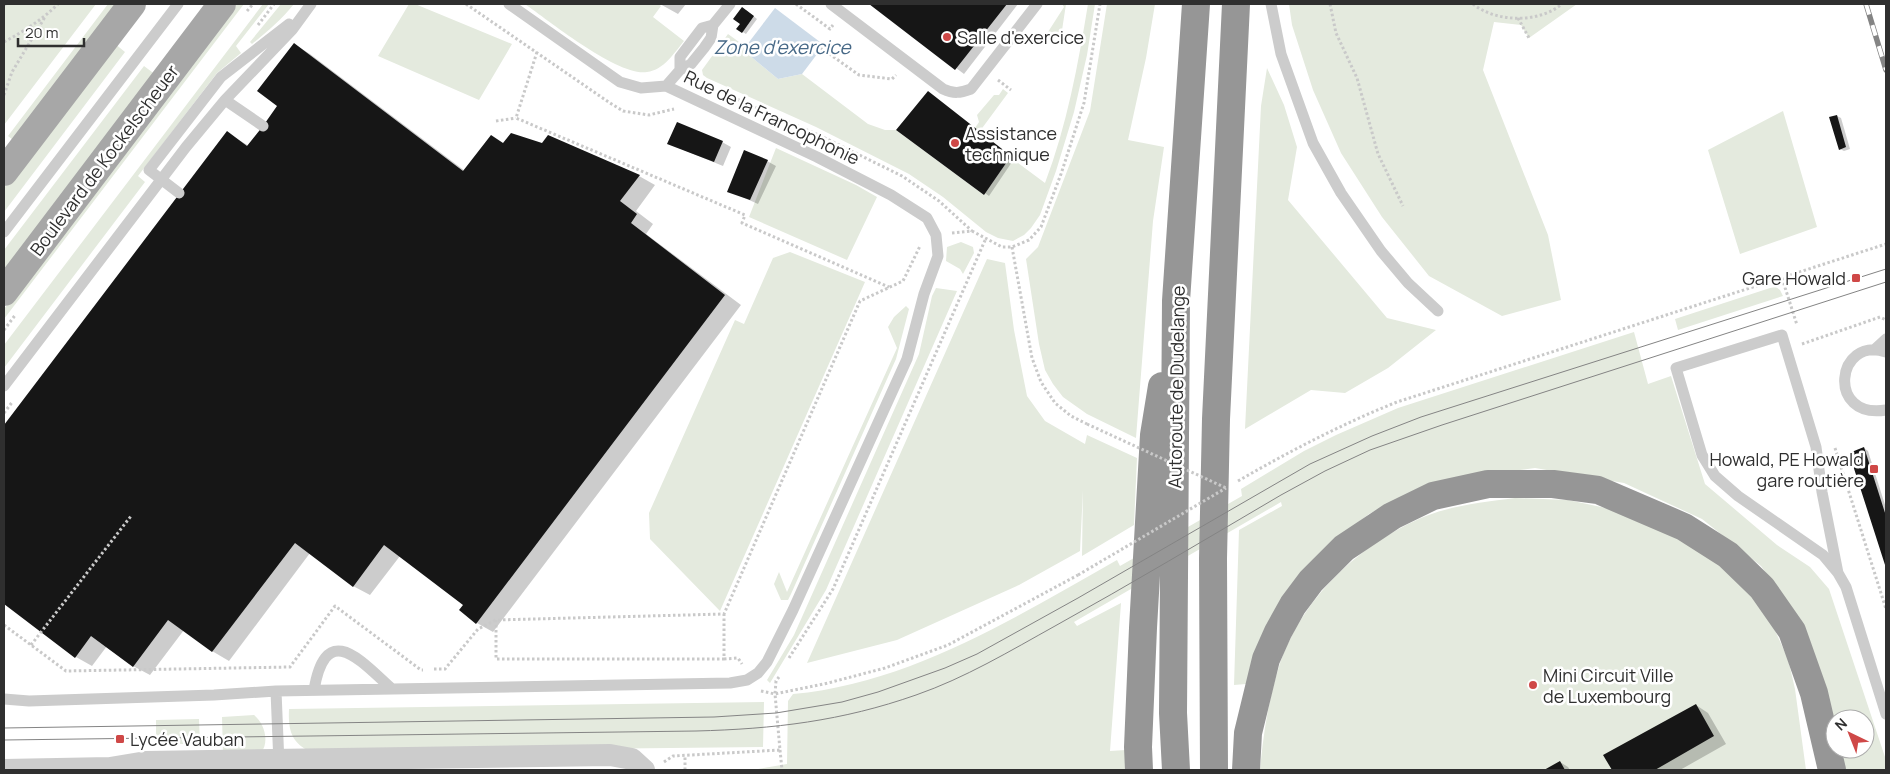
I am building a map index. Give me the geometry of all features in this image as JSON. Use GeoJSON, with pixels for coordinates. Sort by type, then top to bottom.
{"type":"FeatureCollection","features":[{"type":"Feature","properties":{"kind":"highway","name":"Autoroute de Dudelange"},"geometry":{"type":"LineString","coordinates":[[1176,770],[1173,703],[1176,300],[1196,4]]}},
{"type":"Feature","properties":{"kind":"highway"},"geometry":{"type":"LineString","coordinates":[[1214,770],[1213,559],[1216,419],[1236,4]]}},
{"type":"Feature","properties":{"kind":"highway"},"geometry":{"type":"LineString","coordinates":[[1139,770],[1138,747],[1143,628],[1154,435],[1176,300]]}},
{"type":"Feature","properties":{"kind":"highway"},"geometry":{"type":"LineString","coordinates":[[1246,770],[1248,733],[1266,659],[1293,605],[1311,581],[1344,548],[1392,516],[1434,496],[1488,484],[1553,484],[1598,490],[1684,527],[1728,555],[1762,588],[1792,631],[1814,693],[1832,770]]}},
{"type":"Feature","properties":{"kind":"main road"},"geometry":{"type":"LineString","coordinates":[[4,172],[132,4]]}},
{"type":"Feature","properties":{"kind":"main road","name":"Boulevard de Kockelscheuer"},"geometry":{"type":"LineString","coordinates":[[4,292],[222,4]]}},
{"type":"Feature","properties":{"kind":"street"},"geometry":{"type":"LineString","coordinates":[[4,770],[114,769],[146,762],[279,765],[610,755],[632,759],[651,768]]}},
{"type":"Feature","properties":{"kind":"lane","name":"Boulevard de Kockelscheuer"},"geometry":{"type":"LineString","coordinates":[[4,232],[178,4]]}},
{"type":"Feature","properties":{"kind":"lane","name":"Rue de la Francophonie"},"geometry":{"type":"LineString","coordinates":[[509,4],[620,82],[641,88],[666,86],[817,157],[891,195],[927,218],[936,235]]}},
{"type":"Feature","properties":{"kind":"lane"},"geometry":{"type":"LineString","coordinates":[[666,86],[680,70],[680,57],[702,28],[713,25],[730,4]]}},
{"type":"Feature","properties":{"kind":"lane"},"geometry":{"type":"LineString","coordinates":[[831,4],[908,61],[942,89],[953,93],[971,89],[1037,4]]}},
{"type":"Feature","properties":{"kind":"lane"},"geometry":{"type":"LineString","coordinates":[[1272,4],[1281,54],[1313,143],[1341,193],[1381,251],[1408,283],[1438,312]]}},
{"type":"Feature","properties":{"kind":"lane"},"geometry":{"type":"LineString","coordinates":[[4,386],[161,180],[225,100],[292,30],[308,8]]}},
{"type":"Feature","properties":{"kind":"lane"},"geometry":{"type":"LineString","coordinates":[[179,193],[149,170],[220,77],[308,8]]}},
{"type":"Feature","properties":{"kind":"lane"},"geometry":{"type":"LineString","coordinates":[[225,100],[262,126]]}},
{"type":"Feature","properties":{"kind":"lane"},"geometry":{"type":"LineString","coordinates":[[4,699],[29,701],[194,696],[276,691],[730,683],[747,680],[758,673],[767,662],[783,633],[907,360],[924,294],[938,256],[936,235]]}},
{"type":"Feature","properties":{"kind":"lane"},"geometry":{"type":"LineString","coordinates":[[1838,573],[1822,492],[1816,447],[1782,335],[1676,368],[1702,454],[1715,476],[1738,496],[1823,555],[1838,573],[1846,587],[1886,714]]}},
{"type":"Feature","properties":{"kind":"lane"},"geometry":{"type":"LineString","coordinates":[[1874,350],[1886,339]]}},
{"type":"Feature","properties":{"kind":"lane"},"geometry":{"type":"LineString","coordinates":[[1886,352],[1864,351],[1855,356],[1848,364],[1844,383],[1851,401],[1858,407],[1868,411],[1886,410]]}},
{"type":"Feature","properties":{"kind":"lane"},"geometry":{"type":"LineString","coordinates":[[314,690],[317,674],[324,658],[331,653],[339,651],[348,652],[356,656],[392,689]]}},
{"type":"Feature","properties":{"kind":"lane"},"geometry":{"type":"LineString","coordinates":[[276,691],[279,765]]}},
{"type":"Feature","properties":{"kind":"path"},"geometry":{"type":"LineString","coordinates":[[4,42],[45,17],[58,4]]}},
{"type":"Feature","properties":{"kind":"path"},"geometry":{"type":"LineString","coordinates":[[936,235],[972,231],[1002,247],[1012,247],[1029,240],[1041,227],[1061,174],[1084,103],[1100,4]]}},
{"type":"Feature","properties":{"kind":"path"},"geometry":{"type":"LineString","coordinates":[[1330,4],[1336,33],[1357,78],[1378,154],[1403,206]]}},
{"type":"Feature","properties":{"kind":"path"},"geometry":{"type":"LineString","coordinates":[[1473,4],[1491,14],[1518,18],[1540,15],[1562,4]]}},
{"type":"Feature","properties":{"kind":"path"},"geometry":{"type":"LineString","coordinates":[[4,95],[12,72],[45,17]]}},
{"type":"Feature","properties":{"kind":"path"},"geometry":{"type":"LineString","coordinates":[[1518,18],[1529,38]]}},
{"type":"Feature","properties":{"kind":"path"},"geometry":{"type":"LineString","coordinates":[[821,48],[859,76],[892,80],[908,61]]}},
{"type":"Feature","properties":{"kind":"path"},"geometry":{"type":"LineString","coordinates":[[516,118],[537,52]]}},
{"type":"Feature","properties":{"kind":"path"},"geometry":{"type":"LineString","coordinates":[[1001,82],[1011,90]]}},
{"type":"Feature","properties":{"kind":"path"},"geometry":{"type":"LineString","coordinates":[[496,121],[516,118],[745,215],[742,223],[889,287]]}},
{"type":"Feature","properties":{"kind":"path"},"geometry":{"type":"LineString","coordinates":[[788,660],[833,589],[986,238]]}},
{"type":"Feature","properties":{"kind":"path"},"geometry":{"type":"LineString","coordinates":[[496,620],[496,659],[724,659],[724,614],[860,301],[903,281],[921,244]]}},
{"type":"Feature","properties":{"kind":"path"},"geometry":{"type":"LineString","coordinates":[[775,694],[885,668],[948,645],[1078,575],[1281,456],[1359,418],[1397,402],[1886,244]]}},
{"type":"Feature","properties":{"kind":"path"},"geometry":{"type":"LineString","coordinates":[[1012,247],[1032,358],[1041,382],[1055,403],[1071,416],[1087,424],[1226,488]]}},
{"type":"Feature","properties":{"kind":"path"},"geometry":{"type":"LineString","coordinates":[[1801,344],[1880,317],[1886,320]]}},
{"type":"Feature","properties":{"kind":"path"},"geometry":{"type":"LineString","coordinates":[[32,645],[131,516]]}},
{"type":"Feature","properties":{"kind":"path"},"geometry":{"type":"LineString","coordinates":[[4,624],[66,671],[290,667],[335,606],[420,670],[445,669],[478,629],[496,620],[724,614]]}},
{"type":"Feature","properties":{"kind":"path"},"geometry":{"type":"LineString","coordinates":[[780,674],[776,681],[775,694],[782,770]]}},
{"type":"Feature","properties":{"kind":"path"},"geometry":{"type":"LineString","coordinates":[[651,768],[673,756],[780,750]]}},
{"type":"Feature","properties":{"kind":"path"},"geometry":{"type":"LineString","coordinates":[[685,756],[685,770]]}},
{"type":"Feature","properties":{"kind":"shaded area"},"geometry":{"type":"Polygon","coordinates":[[[4,4],[96,4],[4,125],[4,4]]]}},
{"type":"Feature","properties":{"kind":"shaded area"},"geometry":{"type":"Polygon","coordinates":[[[108,4],[117,4],[13,140],[8,136],[108,4]]]}},
{"type":"Feature","properties":{"kind":"shaded area"},"geometry":{"type":"Polygon","coordinates":[[[237,4],[244,4],[4,319],[4,309],[237,4]]]}},
{"type":"Feature","properties":{"kind":"shaded area"},"geometry":{"type":"Polygon","coordinates":[[[263,4],[269,4],[236,46],[241,53],[217,73],[138,176],[145,182],[4,368],[4,345],[263,4]]]}},
{"type":"Feature","properties":{"kind":"shaded area"},"geometry":{"type":"Polygon","coordinates":[[[281,4],[294,4],[252,44],[250,42],[281,4]]]}},
{"type":"Feature","properties":{"kind":"shaded area"},"geometry":{"type":"Polygon","coordinates":[[[409,4],[415,4],[512,44],[479,100],[378,56],[409,4]]]}},
{"type":"Feature","properties":{"kind":"shaded area"},"geometry":{"type":"Polygon","coordinates":[[[525,4],[658,4],[661,6],[653,17],[684,41],[659,68],[647,72],[635,71],[602,57],[525,4]]]}},
{"type":"Feature","properties":{"kind":"shaded area"},"geometry":{"type":"Polygon","coordinates":[[[1062,4],[1066,4],[1061,37],[1051,38],[1048,32],[1064,7],[1062,4]]]}},
{"type":"Feature","properties":{"kind":"shaded area"},"geometry":{"type":"Polygon","coordinates":[[[1088,4],[1095,4],[1087,55],[1074,112],[1056,171],[1040,215],[1024,235],[1013,241],[998,238],[986,232],[943,197],[909,174],[816,127],[707,78],[703,75],[702,70],[728,34],[746,47],[743,50],[778,79],[802,74],[868,124],[885,130],[896,130],[984,195],[1010,157],[1045,183],[1066,117],[1088,4]]]}},
{"type":"Feature","properties":{"kind":"shaded area"},"geometry":{"type":"Polygon","coordinates":[[[1107,4],[1155,4],[1146,58],[1128,140],[1164,147],[1153,221],[1136,438],[1087,414],[1063,397],[1053,384],[1045,370],[1039,344],[1026,259],[1038,247],[1090,111],[1107,4]]]}},
{"type":"Feature","properties":{"kind":"shaded area"},"geometry":{"type":"Polygon","coordinates":[[[1289,4],[1577,4],[1529,38],[1521,25],[1494,22],[1483,70],[1548,235],[1561,300],[1502,316],[1429,276],[1382,217],[1341,153],[1313,90],[1292,25],[1289,4]]]}},
{"type":"Feature","properties":{"kind":"shaded area"},"geometry":{"type":"Polygon","coordinates":[[[114,43],[125,52],[4,212],[4,188],[114,43]]]}},
{"type":"Feature","properties":{"kind":"shaded area"},"geometry":{"type":"Polygon","coordinates":[[[144,66],[156,75],[4,274],[4,250],[144,66]]]}},
{"type":"Feature","properties":{"kind":"shaded area"},"geometry":{"type":"Polygon","coordinates":[[[1267,68],[1284,105],[1297,147],[1288,200],[1387,318],[1436,330],[1388,368],[1345,393],[1311,390],[1245,429],[1261,106],[1267,68]]]}},
{"type":"Feature","properties":{"kind":"shaded area"},"geometry":{"type":"Polygon","coordinates":[[[1003,89],[1008,93],[980,131],[975,128],[979,122],[977,115],[994,95],[999,95],[1003,89]]]}},
{"type":"Feature","properties":{"kind":"shaded area"},"geometry":{"type":"Polygon","coordinates":[[[1783,111],[1817,227],[1740,254],[1708,150],[1783,111]]]}},
{"type":"Feature","properties":{"kind":"shaded area"},"geometry":{"type":"Polygon","coordinates":[[[776,148],[856,185],[877,197],[847,260],[749,217],[776,148]]]}},
{"type":"Feature","properties":{"kind":"shaded area"},"geometry":{"type":"Polygon","coordinates":[[[961,242],[973,247],[974,253],[963,274],[960,269],[946,261],[947,247],[961,242]]]}},
{"type":"Feature","properties":{"kind":"shaded area"},"geometry":{"type":"Polygon","coordinates":[[[790,252],[865,282],[720,611],[650,539],[649,513],[735,320],[744,324],[773,258],[790,252]]]}},
{"type":"Feature","properties":{"kind":"shaded area"},"geometry":{"type":"Polygon","coordinates":[[[987,259],[1005,263],[1014,330],[1027,396],[1045,421],[1085,444],[1087,435],[1137,458],[1134,525],[1082,556],[1083,490],[1080,551],[1019,585],[897,640],[807,663],[987,259]]]}},
{"type":"Feature","properties":{"kind":"shaded area"},"geometry":{"type":"Polygon","coordinates":[[[1776,287],[1783,296],[1678,330],[1675,319],[1776,287]]]}},
{"type":"Feature","properties":{"kind":"shaded area"},"geometry":{"type":"Polygon","coordinates":[[[936,288],[957,291],[826,590],[770,683],[767,680],[794,635],[919,354],[932,296],[936,288]]]}},
{"type":"Feature","properties":{"kind":"shaded area"},"geometry":{"type":"Polygon","coordinates":[[[906,306],[909,309],[896,359],[791,594],[788,600],[781,600],[774,584],[779,572],[787,592],[897,348],[888,327],[894,317],[906,306]]]}},
{"type":"Feature","properties":{"kind":"shaded area"},"geometry":{"type":"Polygon","coordinates":[[[1634,332],[1648,384],[1671,376],[1705,484],[1777,545],[1810,567],[1829,589],[1869,709],[1825,710],[1783,596],[1761,566],[1702,519],[1624,483],[1535,468],[1471,476],[1413,491],[1369,514],[1331,543],[1246,684],[1234,685],[1239,530],[1282,506],[1281,502],[1074,622],[1077,626],[1121,603],[1110,751],[1126,750],[1126,770],[752,770],[787,764],[788,701],[793,694],[837,687],[879,676],[921,662],[961,644],[1001,625],[1117,560],[1120,566],[1242,496],[1241,489],[1304,451],[1398,408],[1634,332]]]}},
{"type":"Feature","properties":{"kind":"shaded area"},"geometry":{"type":"Polygon","coordinates":[[[1515,498],[1568,500],[1625,512],[1715,555],[1756,601],[1773,626],[1788,659],[1795,689],[1806,770],[1260,770],[1271,694],[1288,644],[1301,620],[1335,577],[1378,542],[1402,527],[1426,516],[1459,507],[1515,498]]]}},
{"type":"Feature","properties":{"kind":"shaded area"},"geometry":{"type":"Polygon","coordinates":[[[764,702],[763,747],[311,752],[295,740],[290,729],[289,716],[289,709],[764,702]]]}},
{"type":"Feature","properties":{"kind":"shaded area"},"geometry":{"type":"Polygon","coordinates":[[[254,715],[258,718],[265,732],[265,743],[261,753],[223,754],[222,717],[254,715]]]}},
{"type":"Feature","properties":{"kind":"shaded area"},"geometry":{"type":"Polygon","coordinates":[[[199,719],[200,744],[156,744],[156,720],[199,719]]]}},
{"type":"Feature","properties":{"kind":"shaded area"},"geometry":{"type":"Polygon","coordinates":[[[1875,727],[1886,760],[1886,770],[1844,770],[1841,759],[1875,759],[1875,727]]]}},
{"type":"Feature","properties":{"kind":"water","name":"Zone d'exercice"},"geometry":{"type":"Polygon","coordinates":[[[775,8],[824,45],[802,74],[778,79],[743,50],[775,8]]]}},
{"type":"Feature","properties":{"kind":"building","name":"Salle d'exercice"},"geometry":{"type":"Polygon","coordinates":[[[869,4],[1007,4],[955,70],[869,4]]]}},
{"type":"Feature","properties":{"kind":"building"},"geometry":{"type":"Polygon","coordinates":[[[742,7],[754,16],[742,33],[736,29],[740,24],[733,19],[742,7]]]}},
{"type":"Feature","properties":{"kind":"building"},"geometry":{"type":"Polygon","coordinates":[[[294,43],[463,171],[491,135],[503,143],[511,133],[542,143],[548,135],[640,175],[620,201],[637,214],[631,223],[725,295],[476,624],[459,610],[463,605],[384,545],[353,587],[295,543],[212,652],[168,620],[133,667],[91,636],[75,658],[4,604],[4,425],[227,131],[247,146],[263,126],[277,106],[257,91],[294,43]]]}},
{"type":"Feature","properties":{"kind":"building","name":"Assistance technique"},"geometry":{"type":"Polygon","coordinates":[[[928,91],[1011,156],[984,195],[896,130],[928,91]]]}},
{"type":"Feature","properties":{"kind":"building"},"geometry":{"type":"Polygon","coordinates":[[[1837,115],[1846,147],[1839,150],[1829,117],[1837,115]]]}},
{"type":"Feature","properties":{"kind":"building"},"geometry":{"type":"Polygon","coordinates":[[[677,122],[723,141],[714,162],[667,144],[677,122]]]}},
{"type":"Feature","properties":{"kind":"building"},"geometry":{"type":"Polygon","coordinates":[[[744,150],[768,160],[750,200],[727,192],[744,150]]]}},
{"type":"Feature","properties":{"kind":"building"},"geometry":{"type":"Polygon","coordinates":[[[1864,447],[1886,516],[1886,568],[1849,453],[1864,447]]]}},
{"type":"Feature","properties":{"kind":"building"},"geometry":{"type":"Polygon","coordinates":[[[1696,704],[1714,736],[1655,770],[1612,770],[1603,755],[1696,704]]]}},
{"type":"Feature","properties":{"kind":"building"},"geometry":{"type":"Polygon","coordinates":[[[1560,761],[1565,770],[1544,770],[1560,761]]]}},
{"type":"Feature","properties":{"kind":"tram line"},"geometry":{"type":"LineString","coordinates":[[4,728],[714,717],[776,713],[842,702],[878,692],[945,668],[977,654],[1310,464],[1372,436],[1421,417],[1886,269]]}},
{"type":"Feature","properties":{"kind":"tram line"},"geometry":{"type":"LineString","coordinates":[[4,740],[696,731],[780,726],[861,711],[916,695],[952,681],[987,664],[1112,594],[1281,495],[1325,471],[1370,450],[1886,282]]}},
{"type":"Feature","properties":{"kind":"railway"},"geometry":{"type":"LineString","coordinates":[[1866,4],[1886,70]]}},
{"type":"Feature","properties":{"kind":"place","name":"Salle d'exercice"},"geometry":{"type":"Point","coordinates":[947,37]}},
{"type":"Feature","properties":{"kind":"place","name":"Assistance technique"},"geometry":{"type":"Point","coordinates":[955,143]}},
{"type":"Feature","properties":{"kind":"place","name":"Gare Howald"},"geometry":{"type":"Point","coordinates":[1856,278]}},
{"type":"Feature","properties":{"kind":"place","name":"Howald, PE Howald gare routière"},"geometry":{"type":"Point","coordinates":[1874,469]}},
{"type":"Feature","properties":{"kind":"place","name":"Mini Circuit Ville de Luxembourg"},"geometry":{"type":"Point","coordinates":[1533,685]}},
{"type":"Feature","properties":{"kind":"place","name":"Lycée Vauban"},"geometry":{"type":"Point","coordinates":[120,739]}}]}
